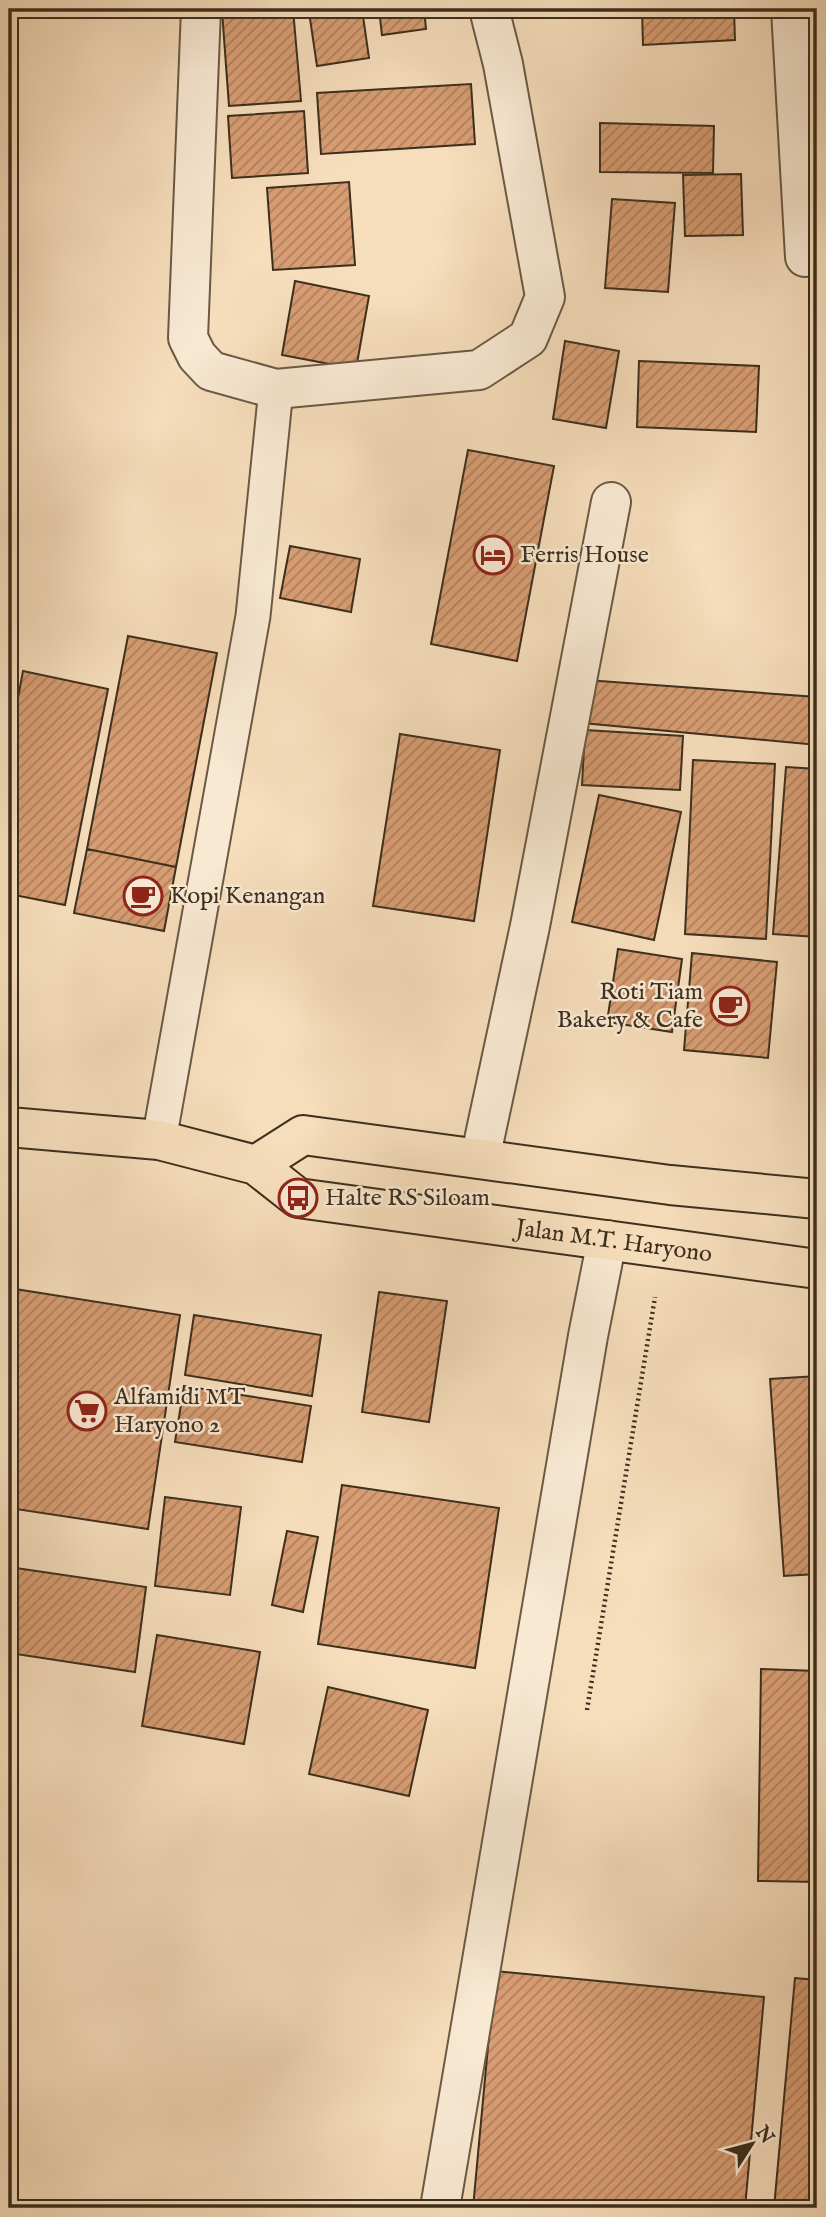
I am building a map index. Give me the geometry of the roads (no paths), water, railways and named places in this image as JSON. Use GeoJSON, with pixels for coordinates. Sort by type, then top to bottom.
{"type":"FeatureCollection","features":[{"type":"Feature","properties":{"kind":"main road","name":"Jalan M.T. Haryono"},"geometry":{"type":"LineString","coordinates":[[9,1127],[159,1140],[256,1165],[298,1198],[817,1269]]}},
{"type":"Feature","properties":{"kind":"main road"},"geometry":{"type":"LineString","coordinates":[[256,1165],[303,1135],[670,1185],[817,1199]]}},
{"type":"Feature","properties":{"kind":"street"},"geometry":{"type":"LineString","coordinates":[[201,9],[188,338],[197,356],[211,371],[276,388],[479,370],[528,338],[545,297],[503,64],[489,9]]}},
{"type":"Feature","properties":{"kind":"street"},"geometry":{"type":"LineString","coordinates":[[791,9],[805,257]]}},
{"type":"Feature","properties":{"kind":"street"},"geometry":{"type":"LineString","coordinates":[[480,1159],[530,926],[611,502]]}},
{"type":"Feature","properties":{"kind":"street"},"geometry":{"type":"LineString","coordinates":[[440,2208],[587,1336],[607,1240]]}},
{"type":"Feature","properties":{"kind":"lane"},"geometry":{"type":"LineString","coordinates":[[159,1140],[253,616],[276,388]]}},
{"type":"Feature","properties":{"kind":"place","name":"Ferris House"},"geometry":{"type":"Point","coordinates":[493,555]}},
{"type":"Feature","properties":{"kind":"place","name":"Kopi Kenangan"},"geometry":{"type":"Point","coordinates":[143,896]}},
{"type":"Feature","properties":{"kind":"place","name":"Roti Tiam Bakery & Cafe"},"geometry":{"type":"Point","coordinates":[730,1006]}},
{"type":"Feature","properties":{"kind":"place","name":"Halte RS Siloam"},"geometry":{"type":"Point","coordinates":[298,1198]}},
{"type":"Feature","properties":{"kind":"place","name":"Alfamidi MT Haryono 2"},"geometry":{"type":"Point","coordinates":[87,1411]}}]}
